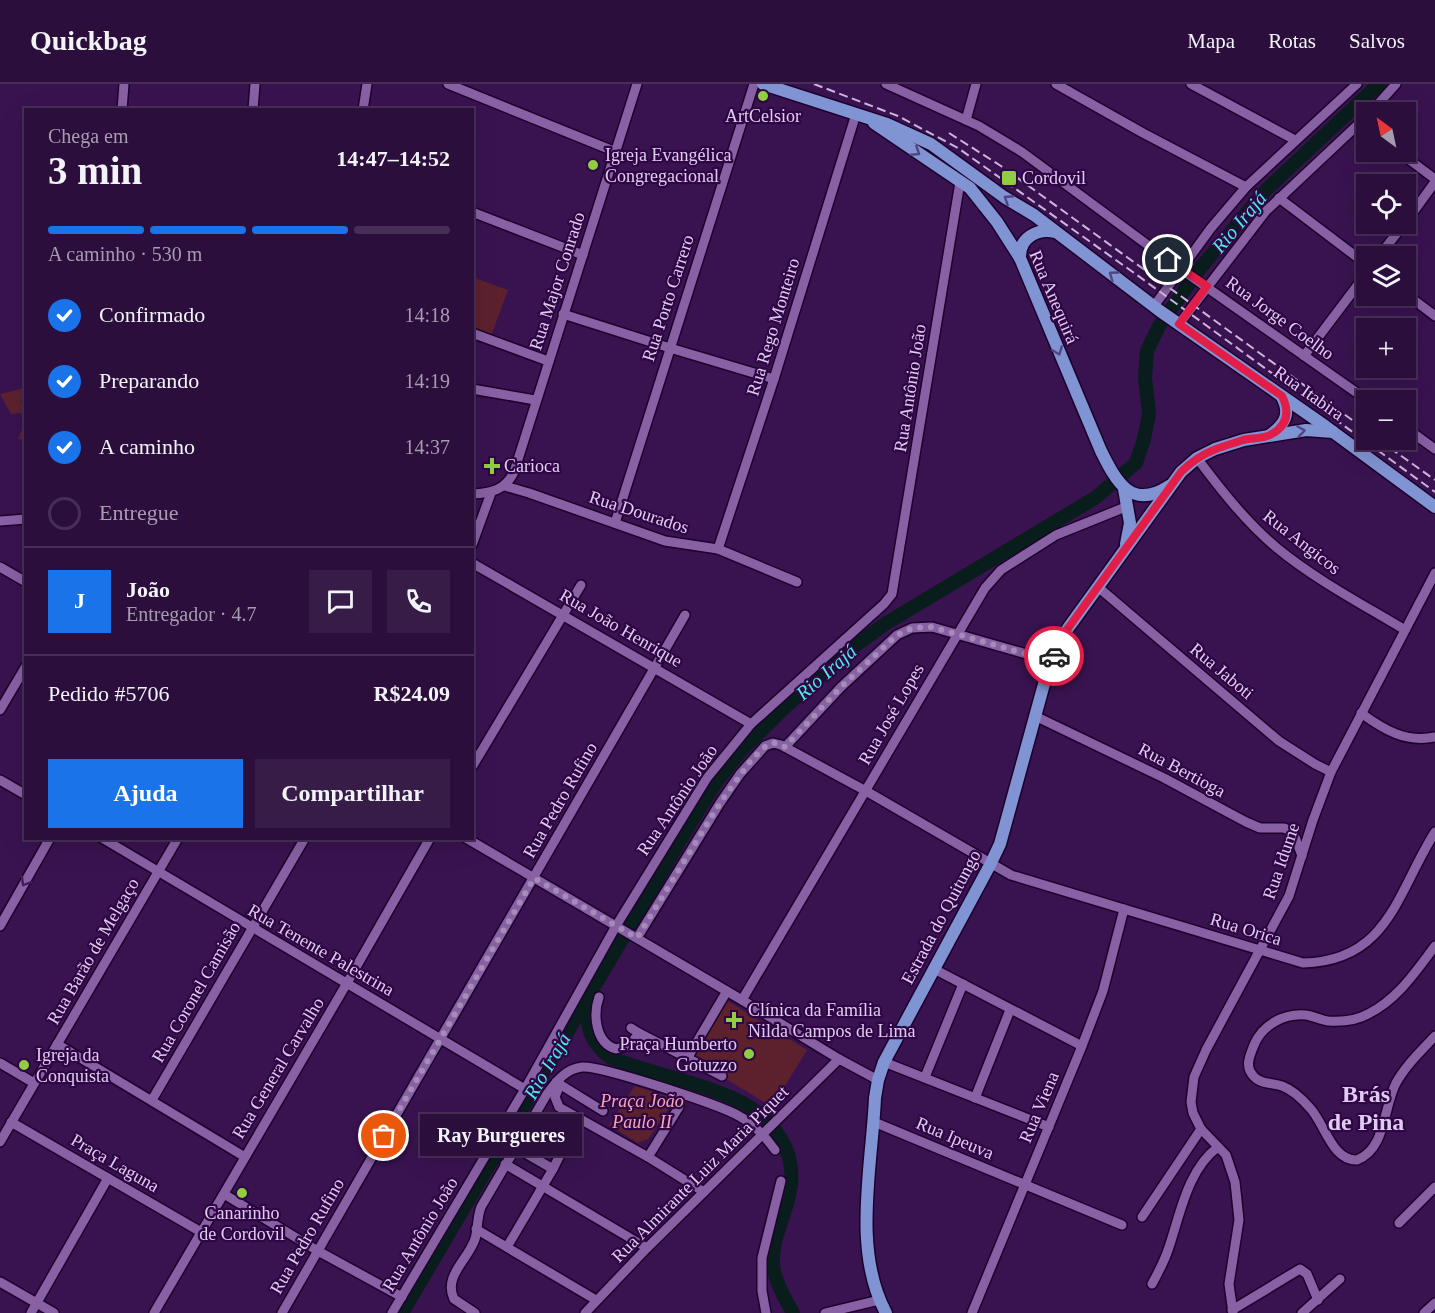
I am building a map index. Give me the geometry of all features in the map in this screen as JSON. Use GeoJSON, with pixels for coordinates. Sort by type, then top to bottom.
{"type":"FeatureCollection","features":[{"type":"Feature","properties":{"kind":"main road","name":"Rua Itabira"},"geometry":{"type":"LineString","coordinates":[[763,84],[862,116],[914,135],[931,144],[1004,197],[1034,215],[1157,309],[1333,432],[1435,507]]}},
{"type":"Feature","properties":{"kind":"main road","name":"Rua Anequirá"},"geometry":{"type":"LineString","coordinates":[[862,116],[960,182],[980,199],[1020,258],[1101,451],[1119,483]]}},
{"type":"Feature","properties":{"kind":"main road"},"geometry":{"type":"LineString","coordinates":[[1020,258],[1022,243],[1028,237],[1042,231],[1055,232]]}},
{"type":"Feature","properties":{"kind":"main road"},"geometry":{"type":"LineString","coordinates":[[1269,435],[1280,427],[1287,414],[1282,396]]}},
{"type":"Feature","properties":{"kind":"main road","name":"Estrada do Quitungo"},"geometry":{"type":"LineString","coordinates":[[886,1313],[879,1300],[871,1272],[867,1230],[878,1080],[884,1062],[990,865],[1007,820],[1051,661],[1066,631],[1181,472],[1197,458],[1215,449],[1269,435],[1306,430],[1333,432]]}},
{"type":"Feature","properties":{"kind":"main road"},"geometry":{"type":"LineString","coordinates":[[1119,483],[1132,494],[1148,495],[1173,484]]}},
{"type":"Feature","properties":{"kind":"main road","name":"Estrada do Quitungo"},"geometry":{"type":"LineString","coordinates":[[1119,483],[1128,506],[1129,533],[1121,555]]}},
{"type":"Feature","properties":{"kind":"street"},"geometry":{"type":"LineString","coordinates":[[122,108],[124,84]]}},
{"type":"Feature","properties":{"kind":"street"},"geometry":{"type":"LineString","coordinates":[[253,108],[255,84]]}},
{"type":"Feature","properties":{"kind":"street"},"geometry":{"type":"LineString","coordinates":[[363,108],[367,84]]}},
{"type":"Feature","properties":{"kind":"street"},"geometry":{"type":"LineString","coordinates":[[448,84],[616,152]]}},
{"type":"Feature","properties":{"kind":"street","name":"Rua Major Conrado"},"geometry":{"type":"LineString","coordinates":[[505,486],[514,472],[637,84]]}},
{"type":"Feature","properties":{"kind":"street","name":"Rua Porto Carrero"},"geometry":{"type":"LineString","coordinates":[[615,523],[754,84]]}},
{"type":"Feature","properties":{"kind":"street","name":"Rua Jorge Coelho"},"geometry":{"type":"LineString","coordinates":[[886,84],[966,120],[1022,152],[1356,392]]}},
{"type":"Feature","properties":{"kind":"street"},"geometry":{"type":"LineString","coordinates":[[966,120],[976,84]]}},
{"type":"Feature","properties":{"kind":"street"},"geometry":{"type":"LineString","coordinates":[[1056,84],[1246,187]]}},
{"type":"Feature","properties":{"kind":"street"},"geometry":{"type":"LineString","coordinates":[[1191,84],[1295,140]]}},
{"type":"Feature","properties":{"kind":"street"},"geometry":{"type":"LineString","coordinates":[[1157,309],[1211,228],[1246,187],[1357,84]]}},
{"type":"Feature","properties":{"kind":"street"},"geometry":{"type":"LineString","coordinates":[[1380,102],[1396,84]]}},
{"type":"Feature","properties":{"kind":"street","name":"Rua Rego Monteiro"},"geometry":{"type":"LineString","coordinates":[[718,549],[862,116]]}},
{"type":"Feature","properties":{"kind":"street"},"geometry":{"type":"LineString","coordinates":[[1177,323],[1204,284],[1248,231],[1279,198],[1356,129]]}},
{"type":"Feature","properties":{"kind":"street"},"geometry":{"type":"LineString","coordinates":[[1411,162],[1435,181],[1416,208]]}},
{"type":"Feature","properties":{"kind":"street","name":"Rua Antônio João"},"geometry":{"type":"LineString","coordinates":[[392,1313],[707,778],[751,724],[884,604],[892,594],[960,182]]}},
{"type":"Feature","properties":{"kind":"street"},"geometry":{"type":"LineString","coordinates":[[957,203],[966,198],[980,199]]}},
{"type":"Feature","properties":{"kind":"street"},"geometry":{"type":"LineString","coordinates":[[1279,198],[1356,256]]}},
{"type":"Feature","properties":{"kind":"street"},"geometry":{"type":"LineString","coordinates":[[474,213],[583,255]]}},
{"type":"Feature","properties":{"kind":"street"},"geometry":{"type":"LineString","coordinates":[[1387,246],[1396,234]]}},
{"type":"Feature","properties":{"kind":"street"},"geometry":{"type":"LineString","coordinates":[[1304,356],[1356,287]]}},
{"type":"Feature","properties":{"kind":"street"},"geometry":{"type":"LineString","coordinates":[[1416,302],[1435,316]]}},
{"type":"Feature","properties":{"kind":"street"},"geometry":{"type":"LineString","coordinates":[[563,314],[774,379]]}},
{"type":"Feature","properties":{"kind":"street"},"geometry":{"type":"LineString","coordinates":[[474,334],[548,361]]}},
{"type":"Feature","properties":{"kind":"street"},"geometry":{"type":"LineString","coordinates":[[474,389],[535,400]]}},
{"type":"Feature","properties":{"kind":"street"},"geometry":{"type":"LineString","coordinates":[[1416,435],[1435,449]]}},
{"type":"Feature","properties":{"kind":"street","name":"Rua Angicos"},"geometry":{"type":"LineString","coordinates":[[1197,458],[1235,507],[1276,547],[1317,577],[1405,630]]}},
{"type":"Feature","properties":{"kind":"street"},"geometry":{"type":"LineString","coordinates":[[474,494],[491,493],[505,486]]}},
{"type":"Feature","properties":{"kind":"street","name":"Rua Dourados"},"geometry":{"type":"LineString","coordinates":[[505,486],[673,543],[718,549],[797,582]]}},
{"type":"Feature","properties":{"kind":"street"},"geometry":{"type":"LineString","coordinates":[[474,540],[491,493]]}},
{"type":"Feature","properties":{"kind":"street","name":"Rua José Lopes"},"geometry":{"type":"LineString","coordinates":[[742,1000],[985,588],[1001,570],[1066,530],[1128,506]]}},
{"type":"Feature","properties":{"kind":"street"},"geometry":{"type":"LineString","coordinates":[[0,521],[24,519]]}},
{"type":"Feature","properties":{"kind":"street","name":"Rua João Henrique"},"geometry":{"type":"LineString","coordinates":[[474,564],[656,667],[751,724]]}},
{"type":"Feature","properties":{"kind":"street"},"geometry":{"type":"LineString","coordinates":[[0,567],[24,581]]}},
{"type":"Feature","properties":{"kind":"street","name":"Rua Idume"},"geometry":{"type":"LineString","coordinates":[[1233,1311],[1229,1284],[1239,1220],[1235,1182],[1226,1155],[1201,1129],[1193,1113],[1191,1102],[1194,1077],[1206,1050],[1289,897],[1331,771],[1435,573]]}},
{"type":"Feature","properties":{"kind":"street"},"geometry":{"type":"LineString","coordinates":[[474,763],[581,585]]}},
{"type":"Feature","properties":{"kind":"street","name":"Rua Jaboti"},"geometry":{"type":"LineString","coordinates":[[1098,587],[1279,741],[1315,764],[1331,771]]}},
{"type":"Feature","properties":{"kind":"street","name":"Rua Pedro Rufino"},"geometry":{"type":"LineString","coordinates":[[282,1313],[686,615]]}},
{"type":"Feature","properties":{"kind":"street"},"geometry":{"type":"LineString","coordinates":[[990,865],[866,791],[785,747],[841,687],[897,635],[912,628],[922,627],[957,633],[1051,661]]}},
{"type":"Feature","properties":{"kind":"street"},"geometry":{"type":"LineString","coordinates":[[0,710],[24,669]]}},
{"type":"Feature","properties":{"kind":"street"},"geometry":{"type":"LineString","coordinates":[[1361,713],[1393,734],[1410,739],[1435,737]]}},
{"type":"Feature","properties":{"kind":"street","name":"Rua Bertioga"},"geometry":{"type":"LineString","coordinates":[[1035,716],[1164,778],[1246,822],[1260,828],[1284,828],[1291,831],[1302,856]]}},
{"type":"Feature","properties":{"kind":"street","name":"Rua Antônio João"},"geometry":{"type":"LineString","coordinates":[[635,937],[720,803],[752,759],[765,746],[772,743],[785,747]]}},
{"type":"Feature","properties":{"kind":"street"},"geometry":{"type":"LineString","coordinates":[[0,780],[24,794]]}},
{"type":"Feature","properties":{"kind":"street","name":"Rua Orica"},"geometry":{"type":"LineString","coordinates":[[990,865],[1020,878],[1261,951],[1304,963],[1321,962],[1353,952],[1379,932],[1435,832]]}},
{"type":"Feature","properties":{"kind":"street"},"geometry":{"type":"LineString","coordinates":[[0,926],[49,840]]}},
{"type":"Feature","properties":{"kind":"street","name":"Rua Tenente Palestrina"},"geometry":{"type":"LineString","coordinates":[[105,840],[525,1089]]}},
{"type":"Feature","properties":{"kind":"street","name":"Rua Barão de Melgaço"},"geometry":{"type":"LineString","coordinates":[[0,1142],[177,840]]}},
{"type":"Feature","properties":{"kind":"street","name":"Rua Coronel Camisão"},"geometry":{"type":"LineString","coordinates":[[152,1100],[304,840]]}},
{"type":"Feature","properties":{"kind":"street","name":"Rua General Carvalho"},"geometry":{"type":"LineString","coordinates":[[154,1313],[348,983],[429,840]]}},
{"type":"Feature","properties":{"kind":"street"},"geometry":{"type":"LineString","coordinates":[[469,840],[878,1080]]}},
{"type":"Feature","properties":{"kind":"street","name":"Rua Viena"},"geometry":{"type":"LineString","coordinates":[[972,1313],[1103,991],[1124,909]]}},
{"type":"Feature","properties":{"kind":"street"},"geometry":{"type":"LineString","coordinates":[[1435,946],[1396,994],[1382,1006],[1366,1015],[1349,1020],[1328,1021],[1305,1015],[1291,1015],[1266,1027],[1250,1054],[1248,1066],[1251,1073],[1263,1083],[1281,1086],[1301,1099],[1319,1121],[1343,1158],[1357,1160],[1371,1152],[1376,1144],[1390,1097],[1403,1072],[1435,1036]]}},
{"type":"Feature","properties":{"kind":"street"},"geometry":{"type":"LineString","coordinates":[[934,969],[1082,1046]]}},
{"type":"Feature","properties":{"kind":"street"},"geometry":{"type":"LineString","coordinates":[[925,1077],[963,984]]}},
{"type":"Feature","properties":{"kind":"street"},"geometry":{"type":"LineString","coordinates":[[688,1057],[727,991]]}},
{"type":"Feature","properties":{"kind":"street"},"geometry":{"type":"LineString","coordinates":[[599,997],[596,1005],[597,1023],[606,1043],[616,1049],[626,1047],[633,1042],[635,1030],[722,1076]]}},
{"type":"Feature","properties":{"kind":"street"},"geometry":{"type":"LineString","coordinates":[[975,1098],[1010,1010]]}},
{"type":"Feature","properties":{"kind":"street"},"geometry":{"type":"LineString","coordinates":[[57,1044],[245,1157]]}},
{"type":"Feature","properties":{"kind":"street","name":"Rua Almirante Luiz Maria Piquet"},"geometry":{"type":"LineString","coordinates":[[585,1313],[647,1248],[839,1059]]}},
{"type":"Feature","properties":{"kind":"street"},"geometry":{"type":"LineString","coordinates":[[884,1062],[1049,1127]]}},
{"type":"Feature","properties":{"kind":"street"},"geometry":{"type":"LineString","coordinates":[[0,1063],[34,1083]]}},
{"type":"Feature","properties":{"kind":"street","name":"Rua Antônio João"},"geometry":{"type":"LineString","coordinates":[[475,1313],[454,1299],[450,1286],[476,1238],[480,1207],[515,1147],[563,1075],[579,1067],[595,1068],[727,1110],[766,1132]]}},
{"type":"Feature","properties":{"kind":"street"},"geometry":{"type":"LineString","coordinates":[[603,1111],[558,1083],[556,1101],[559,1107],[648,1157],[704,1192]]}},
{"type":"Feature","properties":{"kind":"street"},"geometry":{"type":"LineString","coordinates":[[648,1157],[679,1107]]}},
{"type":"Feature","properties":{"kind":"street"},"geometry":{"type":"LineString","coordinates":[[507,1247],[553,1169],[578,1119]]}},
{"type":"Feature","properties":{"kind":"street","name":"Praça Laguna"},"geometry":{"type":"LineString","coordinates":[[11,1122],[201,1232]]}},
{"type":"Feature","properties":{"kind":"street","name":"Rua Ipeuva"},"geometry":{"type":"LineString","coordinates":[[874,1122],[1122,1225]]}},
{"type":"Feature","properties":{"kind":"street"},"geometry":{"type":"LineString","coordinates":[[1142,1217],[1201,1129]]}},
{"type":"Feature","properties":{"kind":"street"},"geometry":{"type":"LineString","coordinates":[[766,1132],[775,1150]]}},
{"type":"Feature","properties":{"kind":"street"},"geometry":{"type":"LineString","coordinates":[[515,1147],[553,1169]]}},
{"type":"Feature","properties":{"kind":"street"},"geometry":{"type":"LineString","coordinates":[[1152,1284],[1167,1253],[1199,1166],[1218,1147]]}},
{"type":"Feature","properties":{"kind":"street"},"geometry":{"type":"LineString","coordinates":[[505,1164],[647,1248]]}},
{"type":"Feature","properties":{"kind":"street"},"geometry":{"type":"LineString","coordinates":[[31,1313],[108,1178]]}},
{"type":"Feature","properties":{"kind":"street"},"geometry":{"type":"LineString","coordinates":[[766,1313],[762,1291],[762,1258],[781,1181]]}},
{"type":"Feature","properties":{"kind":"street"},"geometry":{"type":"LineString","coordinates":[[1399,1223],[1435,1186]]}},
{"type":"Feature","properties":{"kind":"street"},"geometry":{"type":"LineString","coordinates":[[224,1194],[318,1251],[402,1297]]}},
{"type":"Feature","properties":{"kind":"street"},"geometry":{"type":"LineString","coordinates":[[476,1229],[596,1300]]}},
{"type":"Feature","properties":{"kind":"street"},"geometry":{"type":"LineString","coordinates":[[1233,1311],[1300,1269],[1306,1274],[1318,1300]]}},
{"type":"Feature","properties":{"kind":"street"},"geometry":{"type":"LineString","coordinates":[[1302,1313],[1340,1279]]}},
{"type":"Feature","properties":{"kind":"street"},"geometry":{"type":"LineString","coordinates":[[0,1282],[54,1313]]}},
{"type":"Feature","properties":{"kind":"street"},"geometry":{"type":"LineString","coordinates":[[825,1313],[879,1300]]}},
{"type":"Feature","properties":{"kind":"street"},"geometry":{"type":"LineString","coordinates":[[1424,1313],[1435,1303]]}},
{"type":"Feature","properties":{"kind":"green space"},"geometry":{"type":"Polygon","coordinates":[[[474,278],[508,290],[491,336],[474,330],[474,278]]]}},
{"type":"Feature","properties":{"kind":"green space"},"geometry":{"type":"Polygon","coordinates":[[[24,388],[21,402],[24,402],[24,420],[21,413],[11,414],[0,394],[24,388]]]}},
{"type":"Feature","properties":{"kind":"green space"},"geometry":{"type":"Polygon","coordinates":[[[24,424],[24,440],[18,439],[24,424]]]}},
{"type":"Feature","properties":{"kind":"green space","name":"Praça Humberto Gotuzzo"},"geometry":{"type":"Polygon","coordinates":[[[726,1000],[807,1050],[772,1107],[690,1057],[726,1000]]]}},
{"type":"Feature","properties":{"kind":"green space","name":"Praça João Paulo II"},"geometry":{"type":"Polygon","coordinates":[[[635,1086],[675,1099],[648,1139],[638,1143],[609,1125],[635,1086]]]}},
{"type":"Feature","properties":{"kind":"waterway","name":"Rio Irajá"},"geometry":{"type":"LineString","coordinates":[[402,1313],[687,829],[717,781],[740,752],[783,709],[856,645],[885,624],[1095,498],[1136,463],[1149,414],[1145,378],[1147,351],[1159,326],[1202,266],[1267,189],[1379,84]]}},
{"type":"Feature","properties":{"kind":"waterway"},"geometry":{"type":"LineString","coordinates":[[585,1002],[591,1034],[598,1047],[611,1058],[709,1089],[741,1102],[764,1118],[781,1139],[787,1151],[792,1177],[788,1200],[777,1235],[773,1262],[777,1282],[793,1313]]}},
{"type":"Feature","properties":{"kind":"railway"},"geometry":{"type":"LineString","coordinates":[[814,84],[898,116],[958,148],[1435,492]]}},
{"type":"Feature","properties":{"kind":"railway"},"geometry":{"type":"LineString","coordinates":[[949,133],[1001,166],[1356,423]]}},
{"type":"Feature","properties":{"kind":"railway"},"geometry":{"type":"LineString","coordinates":[[1393,450],[1435,480]]}},
{"type":"Feature","properties":{"kind":"way so far"},"geometry":{"type":"LineString","coordinates":[[384,1136],[534,878],[637,938],[720,803],[752,759],[765,746],[772,743],[785,747],[841,687],[904,630],[932,627],[1051,661],[1054,656]]}},
{"type":"Feature","properties":{"kind":"place","name":"ArtCelsior"},"geometry":{"type":"Point","coordinates":[763,96]}},
{"type":"Feature","properties":{"kind":"place","name":"Igreja Evangélica Congregacional"},"geometry":{"type":"Point","coordinates":[593,165]}},
{"type":"Feature","properties":{"kind":"place","name":"Cordovil"},"geometry":{"type":"Point","coordinates":[1009,178]}},
{"type":"Feature","properties":{"kind":"place","name":"Carioca"},"geometry":{"type":"Point","coordinates":[492,466]}},
{"type":"Feature","properties":{"kind":"place","name":"Clínica da Família Nilda Campos de Lima"},"geometry":{"type":"Point","coordinates":[734,1020]}},
{"type":"Feature","properties":{"kind":"place","name":"Praça Humberto Gotuzzo"},"geometry":{"type":"Point","coordinates":[749,1054]}},
{"type":"Feature","properties":{"kind":"place","name":"Igreja da Conquista"},"geometry":{"type":"Point","coordinates":[24,1065]}},
{"type":"Feature","properties":{"kind":"place","name":"Ray Burgueres"},"geometry":{"type":"Point","coordinates":[384,1136]}},
{"type":"Feature","properties":{"kind":"place","name":"Canarinho de Cordovil"},"geometry":{"type":"Point","coordinates":[242,1193]}},
{"type":"Feature","properties":{"kind":"district","name":"Brás de Pina"},"geometry":{"type":"Point","coordinates":[1366,1108]}},
{"type":"Feature","properties":{"kind":"route"},"geometry":{"type":"LineString","coordinates":[[1054,656],[1066,631],[1181,472],[1197,458],[1215,449],[1269,435],[1280,427],[1287,414],[1282,396],[1179,324],[1207,286],[1168,260]]}}]}
